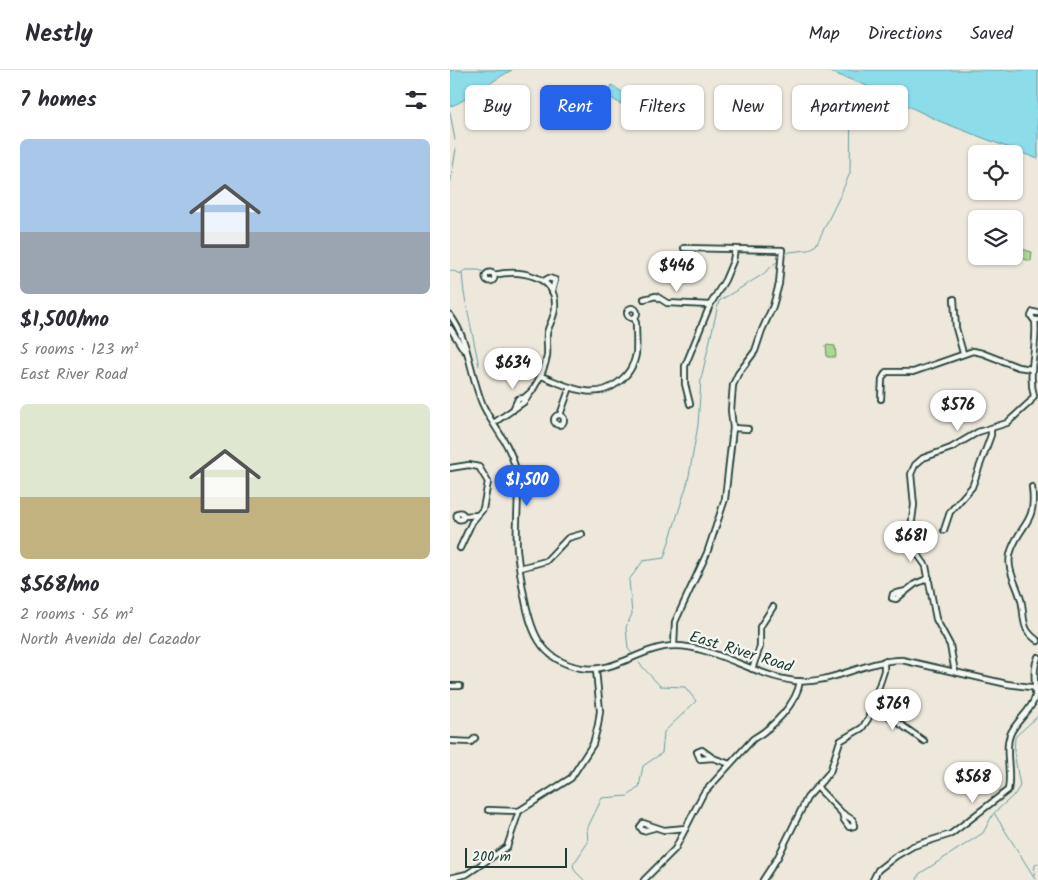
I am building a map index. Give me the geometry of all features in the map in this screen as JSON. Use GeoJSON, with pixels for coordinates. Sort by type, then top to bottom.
{"type":"FeatureCollection","features":[{"type":"Feature","properties":{"kind":"street"},"geometry":{"type":"LineString","coordinates":[[674,646],[675,622],[707,554],[725,499],[732,428],[730,410],[733,384],[755,351],[772,306],[779,284],[782,250],[684,248]]}},
{"type":"Feature","properties":{"kind":"street"},"geometry":{"type":"LineString","coordinates":[[690,404],[685,384],[685,366],[710,305],[726,280],[735,249]]}},
{"type":"Feature","properties":{"kind":"street"},"geometry":{"type":"LineString","coordinates":[[494,275],[521,273],[544,281],[552,291]]}},
{"type":"Feature","properties":{"kind":"street"},"geometry":{"type":"LineString","coordinates":[[495,422],[519,406],[525,406],[525,399],[541,376],[547,356],[547,334],[555,307],[552,291],[555,280],[549,278],[544,281]]}},
{"type":"Feature","properties":{"kind":"street"},"geometry":{"type":"LineString","coordinates":[[644,299],[656,296],[667,302],[710,305]]}},
{"type":"Feature","properties":{"kind":"street"},"geometry":{"type":"LineString","coordinates":[[954,299],[956,328],[963,354]]}},
{"type":"Feature","properties":{"kind":"street"},"geometry":{"type":"LineString","coordinates":[[955,672],[950,645],[936,619],[926,566],[909,542],[914,505],[911,474],[915,465],[923,458],[951,448],[978,432],[1007,423],[1036,395],[1030,384],[1038,338],[1036,320],[1031,318],[1031,314],[1038,313]]}},
{"type":"Feature","properties":{"kind":"street"},"geometry":{"type":"LineString","coordinates":[[450,315],[460,328],[483,405],[495,422],[510,450],[515,468],[520,568],[528,620],[540,643],[558,660],[574,666],[596,670],[600,711],[593,744],[572,778],[519,811],[488,810]]}},
{"type":"Feature","properties":{"kind":"street"},"geometry":{"type":"LineString","coordinates":[[541,376],[585,391],[600,391],[621,381],[629,371],[636,352],[636,323],[634,318]]}},
{"type":"Feature","properties":{"kind":"street"},"geometry":{"type":"LineString","coordinates":[[450,328],[466,352]]}},
{"type":"Feature","properties":{"kind":"street"},"geometry":{"type":"LineString","coordinates":[[881,399],[882,379],[886,372],[913,372],[973,351],[1018,367],[1032,369]]}},
{"type":"Feature","properties":{"kind":"street"},"geometry":{"type":"LineString","coordinates":[[560,415],[570,387]]}},
{"type":"Feature","properties":{"kind":"street"},"geometry":{"type":"LineString","coordinates":[[513,410],[518,399],[525,399]]}},
{"type":"Feature","properties":{"kind":"street"},"geometry":{"type":"LineString","coordinates":[[732,428],[748,429]]}},
{"type":"Feature","properties":{"kind":"street"},"geometry":{"type":"LineString","coordinates":[[944,530],[950,512],[972,487],[991,435],[991,429]]}},
{"type":"Feature","properties":{"kind":"street"},"geometry":{"type":"LineString","coordinates":[[450,468],[469,465],[482,469],[488,482],[488,492],[483,510],[478,515],[460,548]]}},
{"type":"Feature","properties":{"kind":"street"},"geometry":{"type":"LineString","coordinates":[[1032,487],[1032,517],[1015,543],[1009,562],[1021,599],[1024,622],[1030,635],[1038,641]]}},
{"type":"Feature","properties":{"kind":"street"},"geometry":{"type":"LineString","coordinates":[[450,519],[456,517],[459,512],[464,516],[478,515]]}},
{"type":"Feature","properties":{"kind":"street"},"geometry":{"type":"LineString","coordinates":[[520,568],[546,561],[568,538],[582,534]]}},
{"type":"Feature","properties":{"kind":"street"},"geometry":{"type":"LineString","coordinates":[[906,591],[929,578]]}},
{"type":"Feature","properties":{"kind":"street"},"geometry":{"type":"LineString","coordinates":[[752,669],[760,647],[760,627],[773,607]]}},
{"type":"Feature","properties":{"kind":"street","name":"East River Road"},"geometry":{"type":"LineString","coordinates":[[596,670],[649,651],[674,646],[696,649],[781,678],[800,681],[831,677],[884,661],[902,660],[1007,684],[1036,688]]}},
{"type":"Feature","properties":{"kind":"street"},"geometry":{"type":"LineString","coordinates":[[873,880],[878,870],[896,856],[913,846],[951,834],[1008,790],[1010,777],[1008,743],[1018,721],[1035,696],[1034,668],[1038,657]]}},
{"type":"Feature","properties":{"kind":"street"},"geometry":{"type":"LineString","coordinates":[[763,880],[778,857],[807,798],[830,772],[840,741],[862,728],[868,719],[884,672],[884,661]]}},
{"type":"Feature","properties":{"kind":"street"},"geometry":{"type":"LineString","coordinates":[[644,880],[675,849],[703,794],[753,739],[779,718],[798,692],[800,681]]}},
{"type":"Feature","properties":{"kind":"street"},"geometry":{"type":"LineString","coordinates":[[450,686],[460,686]]}},
{"type":"Feature","properties":{"kind":"street"},"geometry":{"type":"LineString","coordinates":[[873,705],[924,741]]}},
{"type":"Feature","properties":{"kind":"street"},"geometry":{"type":"LineString","coordinates":[[450,741],[470,742],[475,738]]}},
{"type":"Feature","properties":{"kind":"street"},"geometry":{"type":"LineString","coordinates":[[713,758],[730,764]]}},
{"type":"Feature","properties":{"kind":"street"},"geometry":{"type":"LineString","coordinates":[[817,787],[842,813]]}},
{"type":"Feature","properties":{"kind":"street"},"geometry":{"type":"LineString","coordinates":[[450,878],[467,874],[507,847],[519,811]]}},
{"type":"Feature","properties":{"kind":"street"},"geometry":{"type":"LineString","coordinates":[[654,828],[670,830],[686,828]]}},
{"type":"Feature","properties":{"kind":"green space"},"geometry":{"type":"Polygon","coordinates":[[[1023,249],[1032,252],[1031,261],[1023,259],[1023,249]]]}},
{"type":"Feature","properties":{"kind":"green space"},"geometry":{"type":"Polygon","coordinates":[[[826,345],[835,346],[836,357],[827,357],[826,345]]]}},
{"type":"Feature","properties":{"kind":"water"},"geometry":{"type":"Polygon","coordinates":[[[450,70],[512,70],[488,85],[465,85],[465,99],[450,106],[450,70]]]}},
{"type":"Feature","properties":{"kind":"water"},"geometry":{"type":"Polygon","coordinates":[[[825,70],[1038,70],[1038,159],[1023,153],[1023,145],[1002,145],[939,121],[908,106],[908,85],[865,85],[825,70]]]}},
{"type":"Feature","properties":{"kind":"water"},"geometry":{"type":"Polygon","coordinates":[[[612,85],[621,91],[620,104],[611,98],[612,85]]]}},
{"type":"Feature","properties":{"kind":"waterway"},"geometry":{"type":"LineString","coordinates":[[450,112],[455,140]]}},
{"type":"Feature","properties":{"kind":"waterway"},"geometry":{"type":"LineString","coordinates":[[783,257],[789,252],[808,250],[816,245],[850,173],[851,130]]}},
{"type":"Feature","properties":{"kind":"waterway"},"geometry":{"type":"LineString","coordinates":[[450,186],[456,149]]}},
{"type":"Feature","properties":{"kind":"waterway"},"geometry":{"type":"LineString","coordinates":[[632,653],[628,649],[626,627],[632,614],[629,580],[643,561],[664,558],[688,481],[698,425],[701,379],[719,301],[762,275],[780,259]]}},
{"type":"Feature","properties":{"kind":"waterway"},"geometry":{"type":"LineString","coordinates":[[450,270],[462,274],[479,366]]}},
{"type":"Feature","properties":{"kind":"waterway"},"geometry":{"type":"LineString","coordinates":[[461,273],[465,270],[479,270],[486,273]]}},
{"type":"Feature","properties":{"kind":"waterway"},"geometry":{"type":"LineString","coordinates":[[584,880],[575,871],[573,865],[588,842],[587,829],[602,798],[628,796],[639,787],[643,766],[662,753],[664,732],[696,701],[685,687],[660,686],[639,663]]}},
{"type":"Feature","properties":{"kind":"waterway"},"geometry":{"type":"LineString","coordinates":[[1036,880],[994,813],[1015,794],[1020,786],[1014,752],[1015,737],[1038,716]]}},
{"type":"Feature","properties":{"kind":"waterway"},"geometry":{"type":"LineString","coordinates":[[917,880],[919,874],[983,833],[993,814]]}},
{"type":"Feature","properties":{"kind":"waterway"},"geometry":{"type":"LineString","coordinates":[[1034,875],[1035,865],[1038,863]]}}]}
